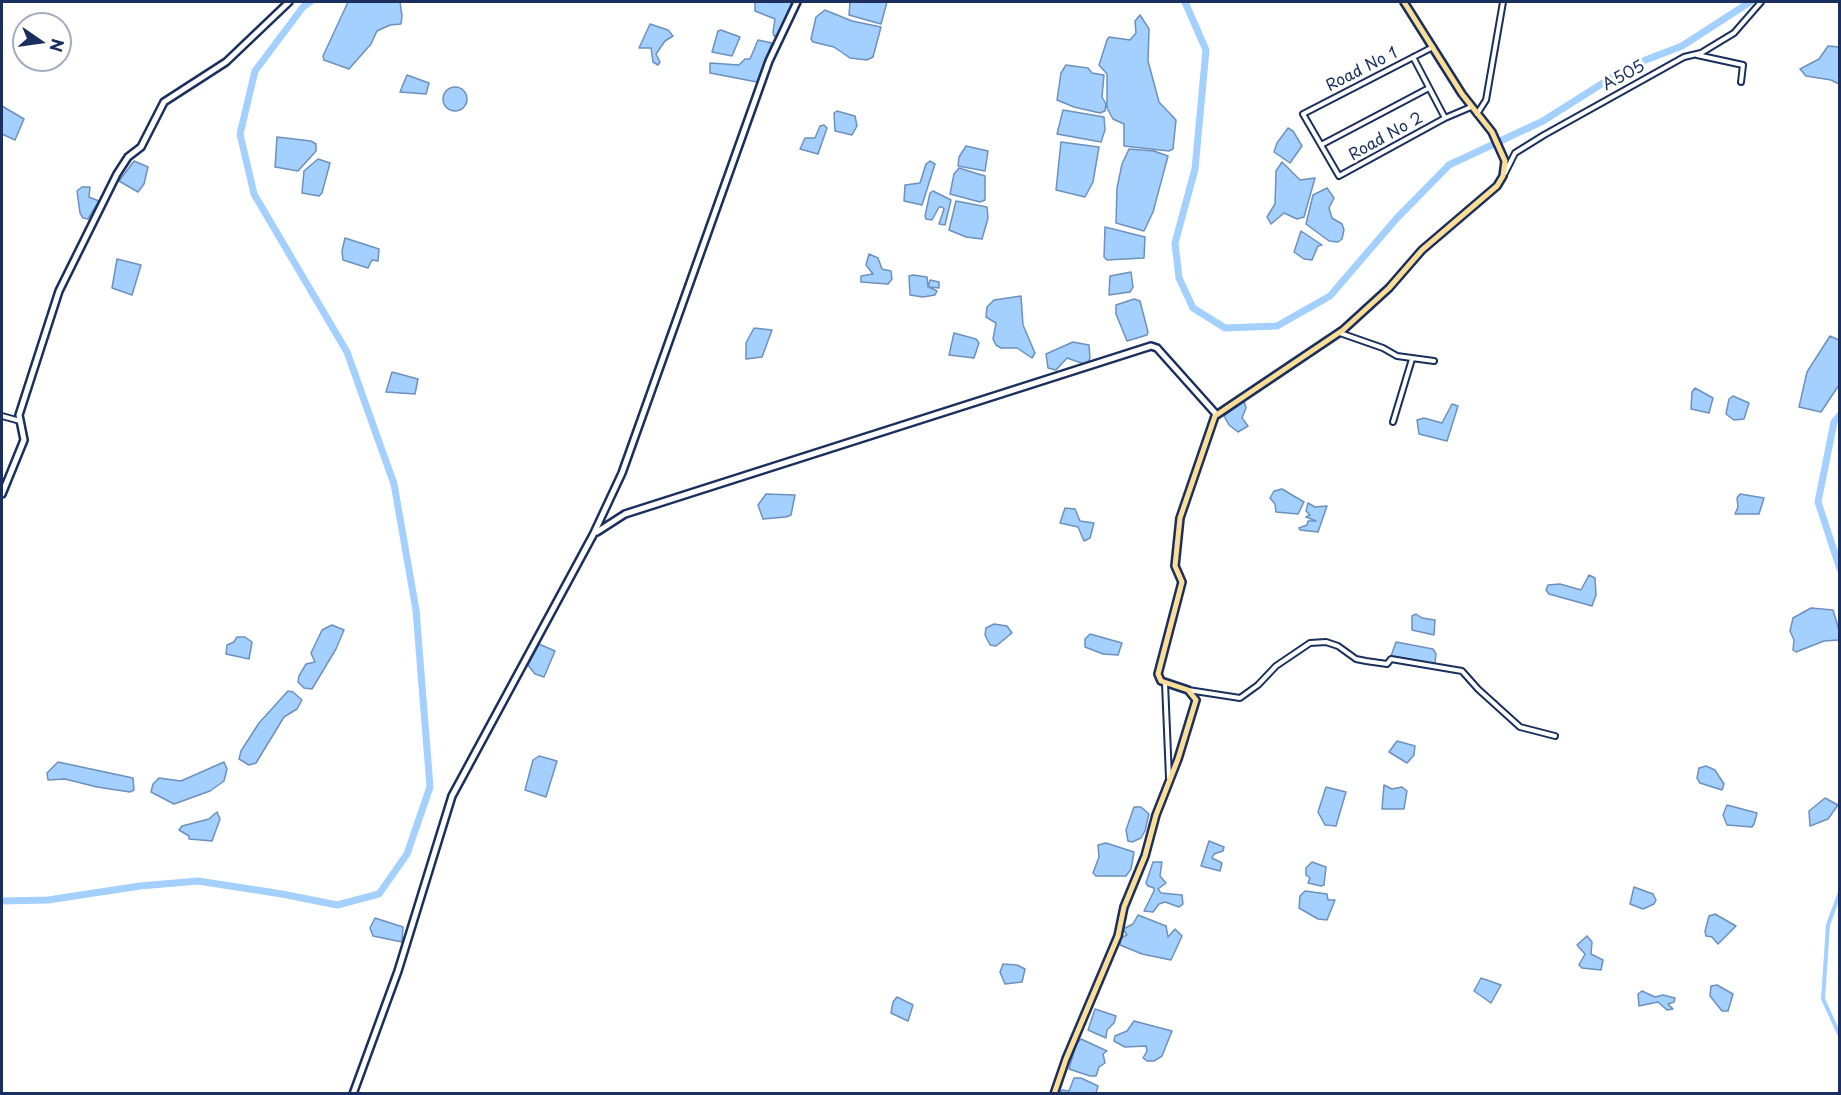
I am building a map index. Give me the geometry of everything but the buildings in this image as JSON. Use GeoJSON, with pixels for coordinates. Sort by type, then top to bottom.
{"type":"FeatureCollection","features":[{"type":"Feature","properties":{"kind":"main road"},"geometry":{"type":"LineString","coordinates":[[2,494],[24,440],[19,415],[59,291],[117,174],[128,157],[141,147],[164,102],[226,62],[289,2]]}},
{"type":"Feature","properties":{"kind":"main road"},"geometry":{"type":"LineString","coordinates":[[353,1094],[398,970],[452,796],[593,535],[622,473],[769,61],[797,2]]}},
{"type":"Feature","properties":{"kind":"main road"},"geometry":{"type":"LineString","coordinates":[[1054,1094],[1066,1059],[1113,950],[1124,907],[1145,856],[1156,815],[1196,700],[1188,690],[1161,681],[1158,674],[1182,582],[1175,566],[1180,518],[1216,414],[1339,333],[1374,303],[1430,243],[1497,186],[1503,176],[1505,161],[1492,132],[1472,107],[1404,2]]}},
{"type":"Feature","properties":{"kind":"main road"},"geometry":{"type":"LineString","coordinates":[[593,535],[612,519],[625,514],[1151,346],[1157,348],[1216,414]]}},
{"type":"Feature","properties":{"kind":"street"},"geometry":{"type":"LineString","coordinates":[[1477,114],[1486,100],[1503,2]]}},
{"type":"Feature","properties":{"kind":"street","name":"A505"},"geometry":{"type":"LineString","coordinates":[[1503,176],[1515,153],[1588,109],[1734,33],[1761,2]]}},
{"type":"Feature","properties":{"kind":"street","name":"Road No 1"},"geometry":{"type":"LineString","coordinates":[[1321,145],[1303,114],[1433,47]]}},
{"type":"Feature","properties":{"kind":"street"},"geometry":{"type":"LineString","coordinates":[[1696,54],[1743,65],[1741,82]]}},
{"type":"Feature","properties":{"kind":"street"},"geometry":{"type":"LineString","coordinates":[[1413,57],[1445,118],[1472,107]]}},
{"type":"Feature","properties":{"kind":"street"},"geometry":{"type":"LineString","coordinates":[[1321,145],[1429,88]]}},
{"type":"Feature","properties":{"kind":"street","name":"Road No 2"},"geometry":{"type":"LineString","coordinates":[[1321,145],[1339,176],[1445,118]]}},
{"type":"Feature","properties":{"kind":"street"},"geometry":{"type":"LineString","coordinates":[[1339,333],[1412,359],[1434,361]]}},
{"type":"Feature","properties":{"kind":"street"},"geometry":{"type":"LineString","coordinates":[[1393,423],[1412,359]]}},
{"type":"Feature","properties":{"kind":"street"},"geometry":{"type":"LineString","coordinates":[[2,416],[20,421]]}},
{"type":"Feature","properties":{"kind":"street"},"geometry":{"type":"LineString","coordinates":[[1188,690],[1239,698],[1258,685],[1276,666],[1310,643],[1326,642],[1338,646],[1356,659],[1387,664],[1391,659],[1462,671],[1478,689],[1520,727],[1555,736]]}},
{"type":"Feature","properties":{"kind":"street"},"geometry":{"type":"LineString","coordinates":[[1165,683],[1170,780]]}},
{"type":"Feature","properties":{"kind":"water"},"geometry":{"type":"Polygon","coordinates":[[[348,2],[400,2],[402,16],[401,24],[390,25],[377,31],[371,44],[349,69],[324,60],[323,56],[348,2]]]}},
{"type":"Feature","properties":{"kind":"water"},"geometry":{"type":"Polygon","coordinates":[[[755,2],[792,2],[778,35],[774,36],[773,32],[775,19],[755,11],[755,2]]]}},
{"type":"Feature","properties":{"kind":"water"},"geometry":{"type":"Polygon","coordinates":[[[850,2],[887,2],[881,24],[849,15],[850,2]]]}},
{"type":"Feature","properties":{"kind":"water"},"geometry":{"type":"Polygon","coordinates":[[[825,10],[852,21],[881,27],[873,57],[867,60],[850,58],[834,47],[813,42],[811,39],[816,17],[825,10]]]}},
{"type":"Feature","properties":{"kind":"water"},"geometry":{"type":"Polygon","coordinates":[[[1140,15],[1149,29],[1148,61],[1159,102],[1176,120],[1173,149],[1169,151],[1124,146],[1124,124],[1113,119],[1107,108],[1107,74],[1099,65],[1107,40],[1109,37],[1130,40],[1136,33],[1135,21],[1140,15]]]}},
{"type":"Feature","properties":{"kind":"water"},"geometry":{"type":"Polygon","coordinates":[[[650,24],[668,30],[673,36],[665,41],[656,54],[660,62],[658,65],[653,62],[651,48],[639,48],[650,24]]]}},
{"type":"Feature","properties":{"kind":"water"},"geometry":{"type":"Polygon","coordinates":[[[718,31],[740,37],[732,56],[712,52],[718,31]]]}},
{"type":"Feature","properties":{"kind":"water"},"geometry":{"type":"Polygon","coordinates":[[[758,40],[772,43],[757,82],[710,73],[710,63],[739,65],[745,59],[750,59],[758,40]]]}},
{"type":"Feature","properties":{"kind":"water"},"geometry":{"type":"Polygon","coordinates":[[[1828,46],[1839,47],[1839,84],[1831,80],[1806,76],[1800,69],[1819,59],[1828,46]]]}},
{"type":"Feature","properties":{"kind":"water"},"geometry":{"type":"Polygon","coordinates":[[[1066,65],[1088,68],[1092,73],[1104,75],[1102,97],[1106,104],[1105,111],[1100,113],[1057,100],[1061,73],[1066,65]]]}},
{"type":"Feature","properties":{"kind":"water"},"geometry":{"type":"Polygon","coordinates":[[[407,75],[429,83],[426,94],[400,92],[407,75]]]}},
{"type":"Feature","properties":{"kind":"water"},"geometry":{"type":"Polygon","coordinates":[[[455,87],[460,88],[466,94],[466,104],[460,110],[455,111],[450,110],[444,104],[443,99],[444,94],[450,88],[455,87]]]}},
{"type":"Feature","properties":{"kind":"water"},"geometry":{"type":"Polygon","coordinates":[[[2,106],[24,119],[15,140],[2,134],[2,106]]]}},
{"type":"Feature","properties":{"kind":"water"},"geometry":{"type":"Polygon","coordinates":[[[1063,110],[1104,117],[1105,130],[1101,142],[1057,134],[1063,110]]]}},
{"type":"Feature","properties":{"kind":"water"},"geometry":{"type":"Polygon","coordinates":[[[837,111],[855,116],[857,126],[852,135],[835,131],[834,113],[837,111]]]}},
{"type":"Feature","properties":{"kind":"water"},"geometry":{"type":"Polygon","coordinates":[[[824,125],[827,128],[818,154],[800,149],[805,138],[815,138],[820,126],[824,125]]]}},
{"type":"Feature","properties":{"kind":"water"},"geometry":{"type":"Polygon","coordinates":[[[1288,128],[1293,131],[1302,146],[1290,163],[1274,152],[1277,143],[1288,128]]]}},
{"type":"Feature","properties":{"kind":"water"},"geometry":{"type":"Polygon","coordinates":[[[277,137],[311,141],[316,144],[316,151],[298,171],[275,167],[277,137]]]}},
{"type":"Feature","properties":{"kind":"water"},"geometry":{"type":"Polygon","coordinates":[[[1061,142],[1099,147],[1093,182],[1085,197],[1056,190],[1061,142]]]}},
{"type":"Feature","properties":{"kind":"water"},"geometry":{"type":"Polygon","coordinates":[[[966,146],[988,151],[985,171],[958,166],[959,157],[966,146]]]}},
{"type":"Feature","properties":{"kind":"water"},"geometry":{"type":"Polygon","coordinates":[[[1129,149],[1154,151],[1168,156],[1153,212],[1144,231],[1116,223],[1117,188],[1122,164],[1129,149]]]}},
{"type":"Feature","properties":{"kind":"water"},"geometry":{"type":"Polygon","coordinates":[[[318,159],[330,163],[322,193],[319,196],[302,193],[304,171],[318,159]]]}},
{"type":"Feature","properties":{"kind":"water"},"geometry":{"type":"Polygon","coordinates":[[[134,161],[148,167],[144,184],[138,192],[119,181],[134,161]]]}},
{"type":"Feature","properties":{"kind":"water"},"geometry":{"type":"Polygon","coordinates":[[[930,161],[935,164],[922,205],[904,201],[905,185],[920,183],[926,164],[930,161]]]}},
{"type":"Feature","properties":{"kind":"water"},"geometry":{"type":"Polygon","coordinates":[[[1282,162],[1300,180],[1315,178],[1304,217],[1297,219],[1284,213],[1271,224],[1267,217],[1275,204],[1276,171],[1282,162]]]}},
{"type":"Feature","properties":{"kind":"water"},"geometry":{"type":"Polygon","coordinates":[[[959,168],[985,176],[985,200],[980,202],[950,194],[954,174],[959,168]]]}},
{"type":"Feature","properties":{"kind":"water"},"geometry":{"type":"Polygon","coordinates":[[[82,187],[90,187],[89,197],[99,201],[88,219],[83,218],[80,213],[77,191],[82,187]]]}},
{"type":"Feature","properties":{"kind":"water"},"geometry":{"type":"Polygon","coordinates":[[[1327,188],[1334,198],[1329,208],[1332,218],[1342,224],[1344,230],[1342,239],[1338,242],[1329,241],[1306,224],[1313,195],[1327,188]]]}},
{"type":"Feature","properties":{"kind":"water"},"geometry":{"type":"Polygon","coordinates":[[[933,191],[951,200],[945,225],[939,224],[944,209],[942,207],[939,207],[932,220],[926,219],[930,193],[933,191]]]}},
{"type":"Feature","properties":{"kind":"water"},"geometry":{"type":"Polygon","coordinates":[[[956,201],[987,207],[988,218],[982,239],[966,237],[949,230],[956,201]]]}},
{"type":"Feature","properties":{"kind":"water"},"geometry":{"type":"Polygon","coordinates":[[[1105,227],[1145,237],[1144,258],[1107,260],[1104,257],[1105,227]]]}},
{"type":"Feature","properties":{"kind":"water"},"geometry":{"type":"Polygon","coordinates":[[[1301,231],[1322,245],[1318,246],[1312,260],[1304,259],[1294,252],[1301,231]]]}},
{"type":"Feature","properties":{"kind":"water"},"geometry":{"type":"Polygon","coordinates":[[[345,238],[379,249],[378,261],[372,260],[368,268],[343,260],[342,251],[345,238]]]}},
{"type":"Feature","properties":{"kind":"water"},"geometry":{"type":"Polygon","coordinates":[[[869,254],[878,258],[882,269],[891,271],[892,279],[888,284],[861,282],[861,276],[873,274],[866,265],[869,254]]]}},
{"type":"Feature","properties":{"kind":"water"},"geometry":{"type":"Polygon","coordinates":[[[117,259],[141,265],[132,295],[112,288],[117,259]]]}},
{"type":"Feature","properties":{"kind":"water"},"geometry":{"type":"Polygon","coordinates":[[[1131,272],[1133,287],[1130,292],[1109,295],[1110,276],[1131,272]]]}},
{"type":"Feature","properties":{"kind":"water"},"geometry":{"type":"Polygon","coordinates":[[[909,276],[927,277],[928,287],[930,280],[939,282],[939,288],[929,287],[937,291],[935,295],[923,297],[910,295],[909,276]]]}},
{"type":"Feature","properties":{"kind":"water"},"geometry":{"type":"Polygon","coordinates":[[[1021,296],[1023,325],[1035,353],[1032,358],[1017,348],[1001,348],[996,345],[993,339],[996,323],[986,317],[987,307],[994,300],[1021,296]]]}},
{"type":"Feature","properties":{"kind":"water"},"geometry":{"type":"Polygon","coordinates":[[[1134,299],[1140,301],[1148,332],[1147,335],[1127,341],[1116,314],[1116,305],[1134,299]]]}},
{"type":"Feature","properties":{"kind":"water"},"geometry":{"type":"Polygon","coordinates":[[[754,328],[772,330],[762,357],[746,359],[746,343],[754,328]]]}},
{"type":"Feature","properties":{"kind":"water"},"geometry":{"type":"Polygon","coordinates":[[[954,333],[976,339],[979,343],[974,358],[949,355],[954,333]]]}},
{"type":"Feature","properties":{"kind":"water"},"geometry":{"type":"Polygon","coordinates":[[[1830,336],[1839,340],[1839,385],[1821,412],[1799,407],[1807,372],[1830,336]]]}},
{"type":"Feature","properties":{"kind":"water"},"geometry":{"type":"Polygon","coordinates":[[[1073,342],[1089,345],[1090,358],[1087,365],[1067,358],[1056,370],[1048,368],[1046,354],[1073,342]]]}},
{"type":"Feature","properties":{"kind":"water"},"geometry":{"type":"Polygon","coordinates":[[[392,372],[418,379],[415,394],[386,392],[392,372]]]}},
{"type":"Feature","properties":{"kind":"water"},"geometry":{"type":"Polygon","coordinates":[[[1695,388],[1713,398],[1709,413],[1691,409],[1692,392],[1695,388]]]}},
{"type":"Feature","properties":{"kind":"water"},"geometry":{"type":"Polygon","coordinates":[[[1733,396],[1749,403],[1744,419],[1734,420],[1726,414],[1729,399],[1733,396]]]}},
{"type":"Feature","properties":{"kind":"water"},"geometry":{"type":"Polygon","coordinates":[[[1244,401],[1246,408],[1242,418],[1248,426],[1238,432],[1229,425],[1224,416],[1244,401]]]}},
{"type":"Feature","properties":{"kind":"water"},"geometry":{"type":"Polygon","coordinates":[[[1452,404],[1458,406],[1447,441],[1419,434],[1417,420],[1424,418],[1442,423],[1452,404]]]}},
{"type":"Feature","properties":{"kind":"water"},"geometry":{"type":"Polygon","coordinates":[[[1282,489],[1304,502],[1298,514],[1276,512],[1275,504],[1270,498],[1274,491],[1282,489]]]}},
{"type":"Feature","properties":{"kind":"water"},"geometry":{"type":"Polygon","coordinates":[[[766,494],[795,495],[791,515],[763,519],[758,505],[766,494]]]}},
{"type":"Feature","properties":{"kind":"water"},"geometry":{"type":"Polygon","coordinates":[[[1740,494],[1764,498],[1759,514],[1735,514],[1738,507],[1737,498],[1740,494]]]}},
{"type":"Feature","properties":{"kind":"water"},"geometry":{"type":"Polygon","coordinates":[[[1308,503],[1315,507],[1327,506],[1318,532],[1299,528],[1307,525],[1308,521],[1316,521],[1306,517],[1310,515],[1306,511],[1308,503]]]}},
{"type":"Feature","properties":{"kind":"water"},"geometry":{"type":"Polygon","coordinates":[[[1065,508],[1075,509],[1080,521],[1094,523],[1090,538],[1084,541],[1078,527],[1060,523],[1065,508]]]}},
{"type":"Feature","properties":{"kind":"water"},"geometry":{"type":"Polygon","coordinates":[[[1589,575],[1595,578],[1596,595],[1592,606],[1549,594],[1546,590],[1548,585],[1560,584],[1581,590],[1589,575]]]}},
{"type":"Feature","properties":{"kind":"water"},"geometry":{"type":"Polygon","coordinates":[[[1811,608],[1833,610],[1839,630],[1839,640],[1824,641],[1796,652],[1793,650],[1794,640],[1790,631],[1793,618],[1811,608]]]}},
{"type":"Feature","properties":{"kind":"water"},"geometry":{"type":"Polygon","coordinates":[[[1416,614],[1422,618],[1435,620],[1434,635],[1412,630],[1412,616],[1416,614]]]}},
{"type":"Feature","properties":{"kind":"water"},"geometry":{"type":"Polygon","coordinates":[[[994,624],[1007,626],[1012,633],[996,646],[990,645],[985,635],[986,628],[994,624]]]}},
{"type":"Feature","properties":{"kind":"water"},"geometry":{"type":"Polygon","coordinates":[[[332,625],[344,630],[336,649],[312,689],[304,688],[298,682],[299,676],[306,664],[315,662],[311,653],[322,630],[332,625]]]}},
{"type":"Feature","properties":{"kind":"water"},"geometry":{"type":"Polygon","coordinates":[[[1090,634],[1122,643],[1118,655],[1103,654],[1085,647],[1085,639],[1090,634]]]}},
{"type":"Feature","properties":{"kind":"water"},"geometry":{"type":"Polygon","coordinates":[[[237,637],[245,637],[252,642],[249,659],[226,654],[227,645],[234,642],[237,637]]]}},
{"type":"Feature","properties":{"kind":"water"},"geometry":{"type":"Polygon","coordinates":[[[1396,642],[1433,649],[1436,654],[1435,663],[1430,668],[1391,656],[1396,642]]]}},
{"type":"Feature","properties":{"kind":"water"},"geometry":{"type":"Polygon","coordinates":[[[539,644],[555,651],[544,677],[535,674],[528,665],[539,644]]]}},
{"type":"Feature","properties":{"kind":"water"},"geometry":{"type":"Polygon","coordinates":[[[288,691],[293,692],[302,700],[297,709],[284,717],[256,763],[249,765],[239,759],[241,751],[259,723],[288,691]]]}},
{"type":"Feature","properties":{"kind":"water"},"geometry":{"type":"Polygon","coordinates":[[[1397,741],[1415,746],[1414,755],[1407,763],[1389,752],[1397,741]]]}},
{"type":"Feature","properties":{"kind":"water"},"geometry":{"type":"Polygon","coordinates":[[[539,756],[557,761],[546,797],[525,790],[533,760],[539,756]]]}},
{"type":"Feature","properties":{"kind":"water"},"geometry":{"type":"Polygon","coordinates":[[[58,762],[133,778],[134,790],[130,792],[97,787],[65,779],[48,780],[47,773],[58,762]]]}},
{"type":"Feature","properties":{"kind":"water"},"geometry":{"type":"Polygon","coordinates":[[[224,762],[227,769],[224,781],[210,791],[174,804],[151,792],[153,784],[159,778],[181,781],[224,762]]]}},
{"type":"Feature","properties":{"kind":"water"},"geometry":{"type":"Polygon","coordinates":[[[1706,766],[1715,770],[1724,784],[1722,790],[1700,783],[1697,778],[1699,768],[1706,766]]]}},
{"type":"Feature","properties":{"kind":"water"},"geometry":{"type":"Polygon","coordinates":[[[1384,785],[1392,789],[1402,787],[1407,791],[1404,809],[1382,809],[1384,785]]]}},
{"type":"Feature","properties":{"kind":"water"},"geometry":{"type":"Polygon","coordinates":[[[1326,787],[1346,792],[1336,826],[1325,825],[1318,812],[1326,787]]]}},
{"type":"Feature","properties":{"kind":"water"},"geometry":{"type":"Polygon","coordinates":[[[1825,798],[1838,805],[1828,819],[1810,826],[1809,811],[1825,798]]]}},
{"type":"Feature","properties":{"kind":"water"},"geometry":{"type":"Polygon","coordinates":[[[1727,805],[1757,813],[1752,827],[1727,825],[1723,815],[1727,805]]]}},
{"type":"Feature","properties":{"kind":"water"},"geometry":{"type":"Polygon","coordinates":[[[1134,807],[1141,807],[1149,814],[1141,838],[1132,842],[1128,841],[1126,830],[1134,807]]]}},
{"type":"Feature","properties":{"kind":"water"},"geometry":{"type":"Polygon","coordinates":[[[217,812],[220,819],[212,841],[189,839],[189,836],[179,830],[182,826],[209,819],[217,812]]]}},
{"type":"Feature","properties":{"kind":"water"},"geometry":{"type":"Polygon","coordinates":[[[1209,841],[1224,847],[1223,851],[1214,854],[1212,858],[1222,863],[1220,871],[1201,866],[1209,841]]]}},
{"type":"Feature","properties":{"kind":"water"},"geometry":{"type":"Polygon","coordinates":[[[1106,843],[1134,852],[1131,869],[1126,876],[1096,876],[1093,873],[1099,857],[1098,845],[1106,843]]]}},
{"type":"Feature","properties":{"kind":"water"},"geometry":{"type":"Polygon","coordinates":[[[1153,862],[1162,862],[1160,876],[1166,883],[1158,889],[1161,893],[1182,895],[1183,904],[1179,907],[1165,902],[1159,904],[1153,912],[1144,911],[1154,891],[1154,888],[1146,883],[1153,862]]]}},
{"type":"Feature","properties":{"kind":"water"},"geometry":{"type":"Polygon","coordinates":[[[1312,862],[1326,867],[1324,885],[1308,883],[1310,878],[1306,875],[1306,868],[1312,862]]]}},
{"type":"Feature","properties":{"kind":"water"},"geometry":{"type":"Polygon","coordinates":[[[1634,887],[1653,894],[1656,900],[1654,904],[1643,909],[1630,904],[1634,887]]]}},
{"type":"Feature","properties":{"kind":"water"},"geometry":{"type":"Polygon","coordinates":[[[1305,891],[1327,894],[1328,900],[1335,900],[1327,920],[1318,919],[1299,908],[1300,896],[1305,891]]]}},
{"type":"Feature","properties":{"kind":"water"},"geometry":{"type":"Polygon","coordinates":[[[1715,914],[1736,926],[1718,944],[1712,937],[1706,936],[1705,931],[1709,916],[1715,914]]]}},
{"type":"Feature","properties":{"kind":"water"},"geometry":{"type":"Polygon","coordinates":[[[1138,915],[1166,926],[1168,937],[1175,929],[1182,936],[1171,960],[1142,954],[1120,945],[1120,938],[1127,935],[1123,929],[1133,924],[1138,915]]]}},
{"type":"Feature","properties":{"kind":"water"},"geometry":{"type":"Polygon","coordinates":[[[375,918],[403,927],[402,942],[373,936],[370,928],[375,918]]]}},
{"type":"Feature","properties":{"kind":"water"},"geometry":{"type":"Polygon","coordinates":[[[1587,936],[1592,942],[1591,954],[1603,960],[1601,970],[1582,968],[1579,965],[1585,954],[1577,945],[1587,936]]]}},
{"type":"Feature","properties":{"kind":"water"},"geometry":{"type":"Polygon","coordinates":[[[1003,964],[1017,965],[1025,969],[1022,982],[1005,984],[1000,972],[1003,964]]]}},
{"type":"Feature","properties":{"kind":"water"},"geometry":{"type":"Polygon","coordinates":[[[1481,978],[1501,985],[1491,1003],[1474,991],[1481,978]]]}},
{"type":"Feature","properties":{"kind":"water"},"geometry":{"type":"Polygon","coordinates":[[[1717,985],[1733,994],[1728,1011],[1722,1011],[1710,996],[1711,986],[1717,985]]]}},
{"type":"Feature","properties":{"kind":"water"},"geometry":{"type":"Polygon","coordinates":[[[1642,991],[1655,997],[1663,995],[1675,998],[1674,1002],[1668,1004],[1673,1009],[1667,1010],[1658,1002],[1639,1006],[1638,994],[1642,991]]]}},
{"type":"Feature","properties":{"kind":"water"},"geometry":{"type":"Polygon","coordinates":[[[897,997],[913,1005],[908,1021],[891,1013],[893,1002],[897,997]]]}},
{"type":"Feature","properties":{"kind":"water"},"geometry":{"type":"Polygon","coordinates":[[[1095,1009],[1116,1016],[1114,1023],[1107,1030],[1106,1038],[1088,1030],[1095,1009]]]}},
{"type":"Feature","properties":{"kind":"water"},"geometry":{"type":"Polygon","coordinates":[[[1134,1021],[1172,1031],[1162,1056],[1154,1061],[1147,1061],[1143,1058],[1147,1051],[1146,1046],[1125,1047],[1114,1041],[1115,1036],[1127,1031],[1134,1021]]]}},
{"type":"Feature","properties":{"kind":"water"},"geometry":{"type":"Polygon","coordinates":[[[1081,1039],[1107,1051],[1103,1054],[1105,1063],[1099,1067],[1096,1076],[1069,1069],[1076,1044],[1081,1039]]]}},
{"type":"Feature","properties":{"kind":"water"},"geometry":{"type":"Polygon","coordinates":[[[1074,1078],[1081,1078],[1098,1086],[1096,1093],[1059,1093],[1062,1090],[1069,1091],[1074,1078]]]}},
{"type":"Feature","properties":{"kind":"waterway"},"geometry":{"type":"LineString","coordinates":[[2,901],[48,900],[140,886],[198,881],[337,905],[379,894],[407,854],[430,787],[416,610],[394,484],[347,352],[254,194],[240,134],[255,71],[303,7],[310,2]]}},
{"type":"Feature","properties":{"kind":"waterway"},"geometry":{"type":"LineString","coordinates":[[1185,2],[1206,50],[1195,169],[1175,243],[1179,278],[1193,308],[1225,328],[1277,326],[1330,296],[1397,218],[1449,165],[1543,121],[1630,66],[1682,46],[1750,2]]}},
{"type":"Feature","properties":{"kind":"waterway"},"geometry":{"type":"LineString","coordinates":[[1840,415],[1834,422],[1818,502],[1840,569]]}},
{"type":"Feature","properties":{"kind":"waterway"},"geometry":{"type":"LineString","coordinates":[[1840,892],[1828,925],[1823,999],[1840,1036]]}}]}
